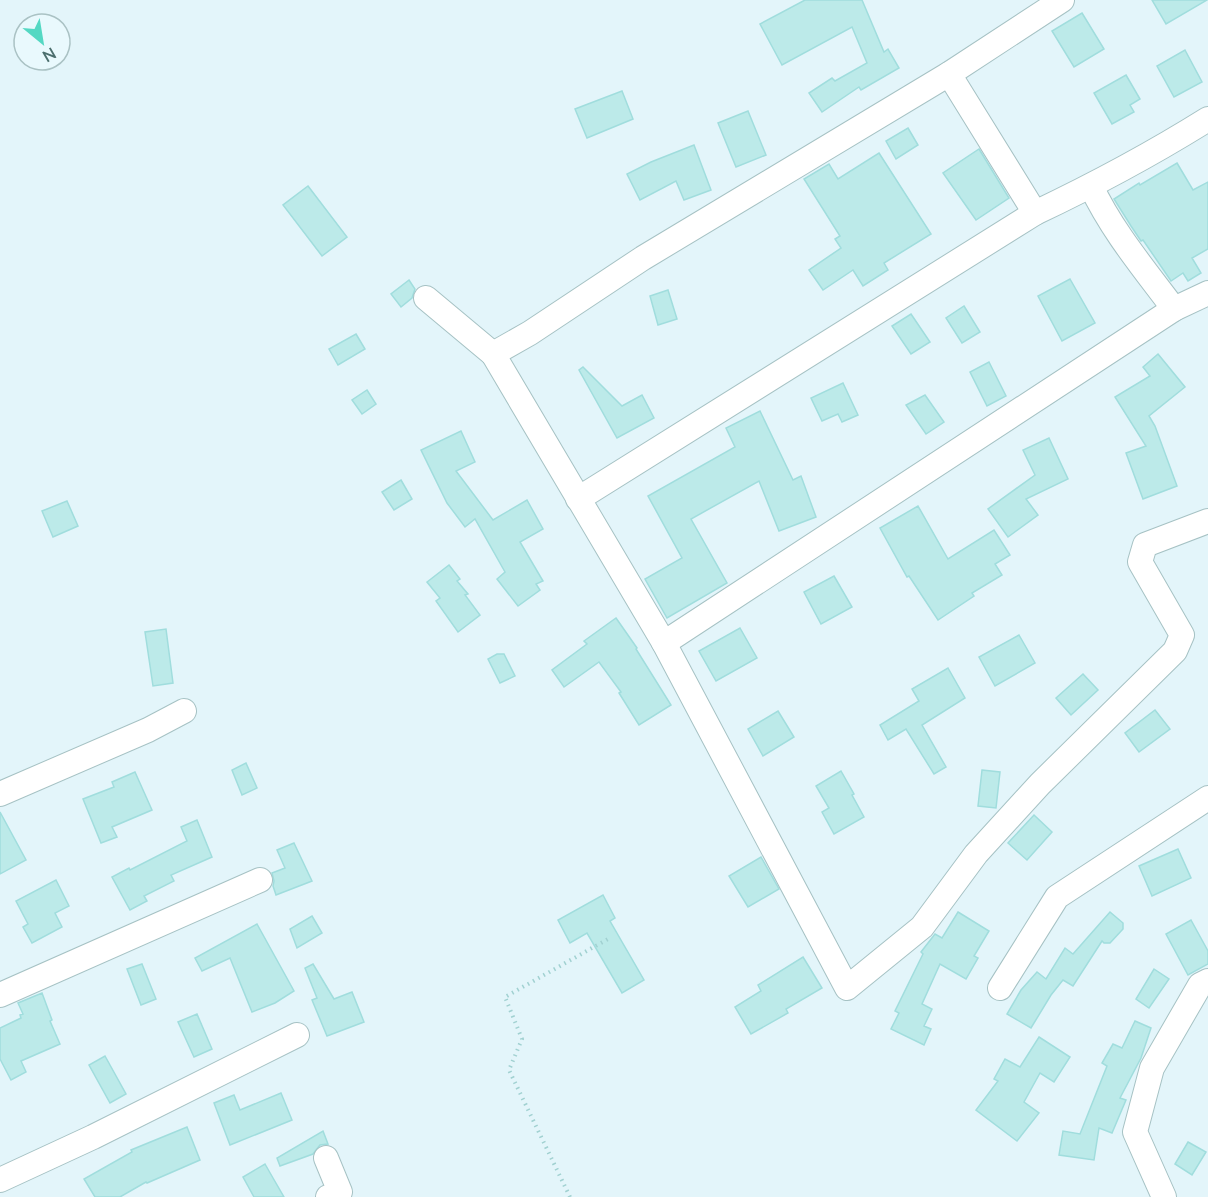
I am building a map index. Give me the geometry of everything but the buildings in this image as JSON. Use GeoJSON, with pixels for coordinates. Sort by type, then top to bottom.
{"type":"FeatureCollection","features":[{"type":"Feature","properties":{"kind":"street"},"geometry":{"type":"LineString","coordinates":[[493,354],[530,333],[643,258],[949,74],[1062,0]]}},
{"type":"Feature","properties":{"kind":"street"},"geometry":{"type":"LineString","coordinates":[[949,74],[1035,213]]}},
{"type":"Feature","properties":{"kind":"street"},"geometry":{"type":"LineString","coordinates":[[578,499],[1035,213],[1091,186],[1177,139],[1208,119]]}},
{"type":"Feature","properties":{"kind":"street"},"geometry":{"type":"LineString","coordinates":[[1091,186],[1128,247],[1174,309]]}},
{"type":"Feature","properties":{"kind":"street"},"geometry":{"type":"LineString","coordinates":[[664,643],[1174,309],[1208,293]]}},
{"type":"Feature","properties":{"kind":"street"},"geometry":{"type":"LineString","coordinates":[[426,298],[493,354],[664,643],[847,988],[922,927],[976,854],[1040,784],[1175,651],[1182,635],[1140,562],[1145,545],[1208,521]]}},
{"type":"Feature","properties":{"kind":"street"},"geometry":{"type":"LineString","coordinates":[[0,794],[148,730],[184,711]]}},
{"type":"Feature","properties":{"kind":"street"},"geometry":{"type":"LineString","coordinates":[[1000,988],[1057,897],[1208,798]]}},
{"type":"Feature","properties":{"kind":"street"},"geometry":{"type":"LineString","coordinates":[[0,995],[260,880]]}},
{"type":"Feature","properties":{"kind":"street"},"geometry":{"type":"LineString","coordinates":[[1164,1197],[1136,1132],[1152,1068],[1200,985],[1208,981]]}},
{"type":"Feature","properties":{"kind":"street"},"geometry":{"type":"LineString","coordinates":[[0,1180],[103,1132],[297,1035]]}},
{"type":"Feature","properties":{"kind":"street"},"geometry":{"type":"LineString","coordinates":[[326,1158],[340,1192],[328,1197]]}},
{"type":"Feature","properties":{"kind":"path"},"geometry":{"type":"LineString","coordinates":[[570,1197],[509,1070],[522,1039],[505,998],[608,939]]}}]}
